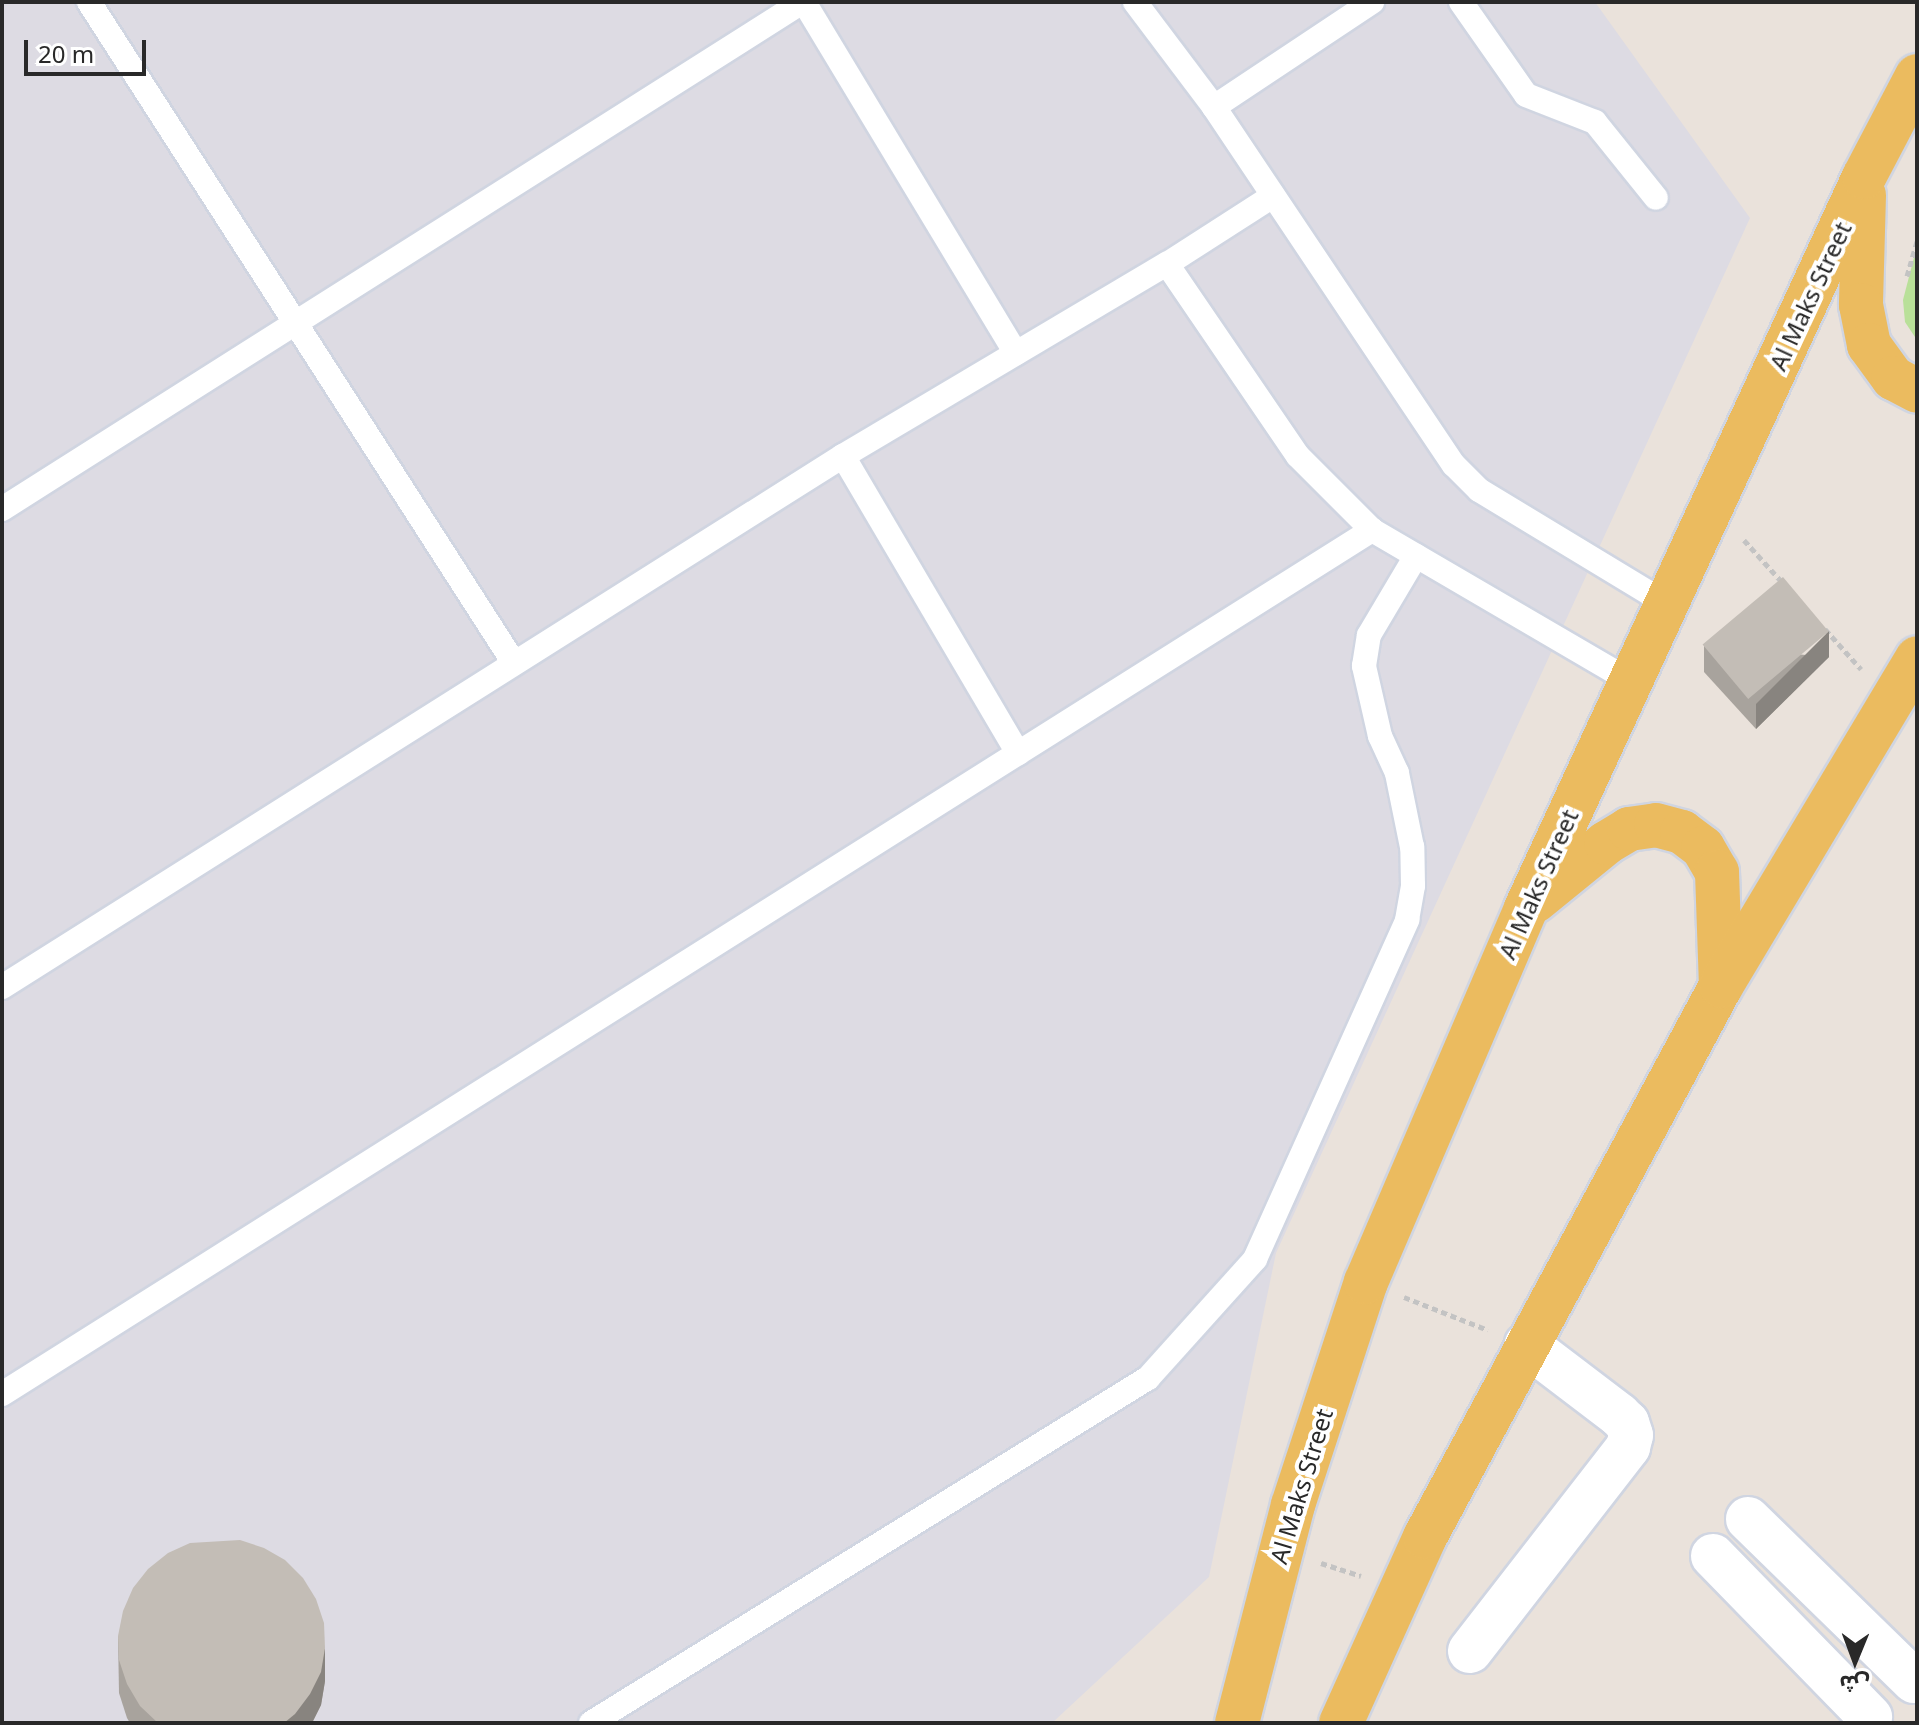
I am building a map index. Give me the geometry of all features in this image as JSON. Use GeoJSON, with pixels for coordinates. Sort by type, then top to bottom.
{"type":"FeatureCollection","features":[{"type":"Feature","properties":{"kind":"main road","name":"Al Maks Street"},"geometry":{"type":"LineString","coordinates":[[1237,1723],[1282,1550],[1366,1282],[1526,908],[1864,177],[1917,76]]}},
{"type":"Feature","properties":{"kind":"main road"},"geometry":{"type":"LineString","coordinates":[[1864,177],[1861,305],[1869,345],[1893,378],[1917,391]]}},
{"type":"Feature","properties":{"kind":"main road"},"geometry":{"type":"LineString","coordinates":[[1341,1723],[1400,1589],[1527,1345],[1721,986],[1917,658]]}},
{"type":"Feature","properties":{"kind":"main road"},"geometry":{"type":"LineString","coordinates":[[1526,908],[1606,843],[1629,829],[1656,825],[1682,832],[1703,848],[1717,872],[1721,986]]}},
{"type":"Feature","properties":{"kind":"street"},"geometry":{"type":"LineString","coordinates":[[1470,1651],[1628,1447],[1631,1435],[1627,1423],[1619,1415],[1527,1345]]}},
{"type":"Feature","properties":{"kind":"street"},"geometry":{"type":"LineString","coordinates":[[1713,1556],[1866,1720],[1916,1680],[1748,1519]]}},
{"type":"Feature","properties":{"kind":"lane"},"geometry":{"type":"LineString","coordinates":[[89,2],[514,663]]}},
{"type":"Feature","properties":{"kind":"lane"},"geometry":{"type":"LineString","coordinates":[[2,509],[803,2],[1016,353]]}},
{"type":"Feature","properties":{"kind":"lane"},"geometry":{"type":"LineString","coordinates":[[1135,2],[1214,107],[1454,465],[1479,490],[1667,604]]}},
{"type":"Feature","properties":{"kind":"lane"},"geometry":{"type":"LineString","coordinates":[[1214,107],[1372,2]]}},
{"type":"Feature","properties":{"kind":"lane"},"geometry":{"type":"LineString","coordinates":[[1461,2],[1526,95],[1595,122],[1656,198]]}},
{"type":"Feature","properties":{"kind":"lane"},"geometry":{"type":"LineString","coordinates":[[2,987],[843,456],[1167,264],[1273,196]]}},
{"type":"Feature","properties":{"kind":"lane"},"geometry":{"type":"LineString","coordinates":[[1167,264],[1290,445],[1372,530],[1630,681]]}},
{"type":"Feature","properties":{"kind":"lane"},"geometry":{"type":"LineString","coordinates":[[843,456],[1018,753]]}},
{"type":"Feature","properties":{"kind":"lane"},"geometry":{"type":"LineString","coordinates":[[2,1394],[1372,530]]}},
{"type":"Feature","properties":{"kind":"lane"},"geometry":{"type":"LineString","coordinates":[[591,1723],[1148,1378],[1255,1259],[1407,920],[1413,886],[1412,847],[1397,773],[1380,736],[1364,666],[1369,635],[1416,556]]}},
{"type":"Feature","properties":{"kind":"path"},"geometry":{"type":"LineString","coordinates":[[1714,506],[1787,587]]}},
{"type":"Feature","properties":{"kind":"path"},"geometry":{"type":"LineString","coordinates":[[1818,621],[1891,702]]}},
{"type":"Feature","properties":{"kind":"path"},"geometry":{"type":"LineString","coordinates":[[1366,1282],[1527,1345]]}},
{"type":"Feature","properties":{"kind":"path"},"geometry":{"type":"LineString","coordinates":[[1282,1550],[1400,1589]]}},
{"type":"Feature","properties":{"kind":"shaded area"},"geometry":{"type":"Polygon","coordinates":[[[2,2],[1595,2],[1750,218],[1276,1253],[1209,1577],[1052,1723],[2,1723],[2,2]]]}},
{"type":"Feature","properties":{"kind":"green space"},"geometry":{"type":"Polygon","coordinates":[[[1917,246],[1917,340],[1905,322],[1903,300],[1917,246]]]}},
{"type":"Feature","properties":{"kind":"building"},"geometry":{"type":"Polygon","coordinates":[[[1783,577],[1829,631],[1748,699],[1703,644],[1783,577]]]}},
{"type":"Feature","properties":{"kind":"building"},"geometry":{"type":"Polygon","coordinates":[[[240,1540],[264,1548],[285,1560],[303,1578],[316,1599],[324,1623],[325,1648],[321,1672],[310,1694],[284,1723],[158,1723],[140,1706],[127,1684],[119,1660],[118,1636],[123,1611],[133,1588],[148,1569],[168,1553],[190,1543],[240,1540]]]}}]}
